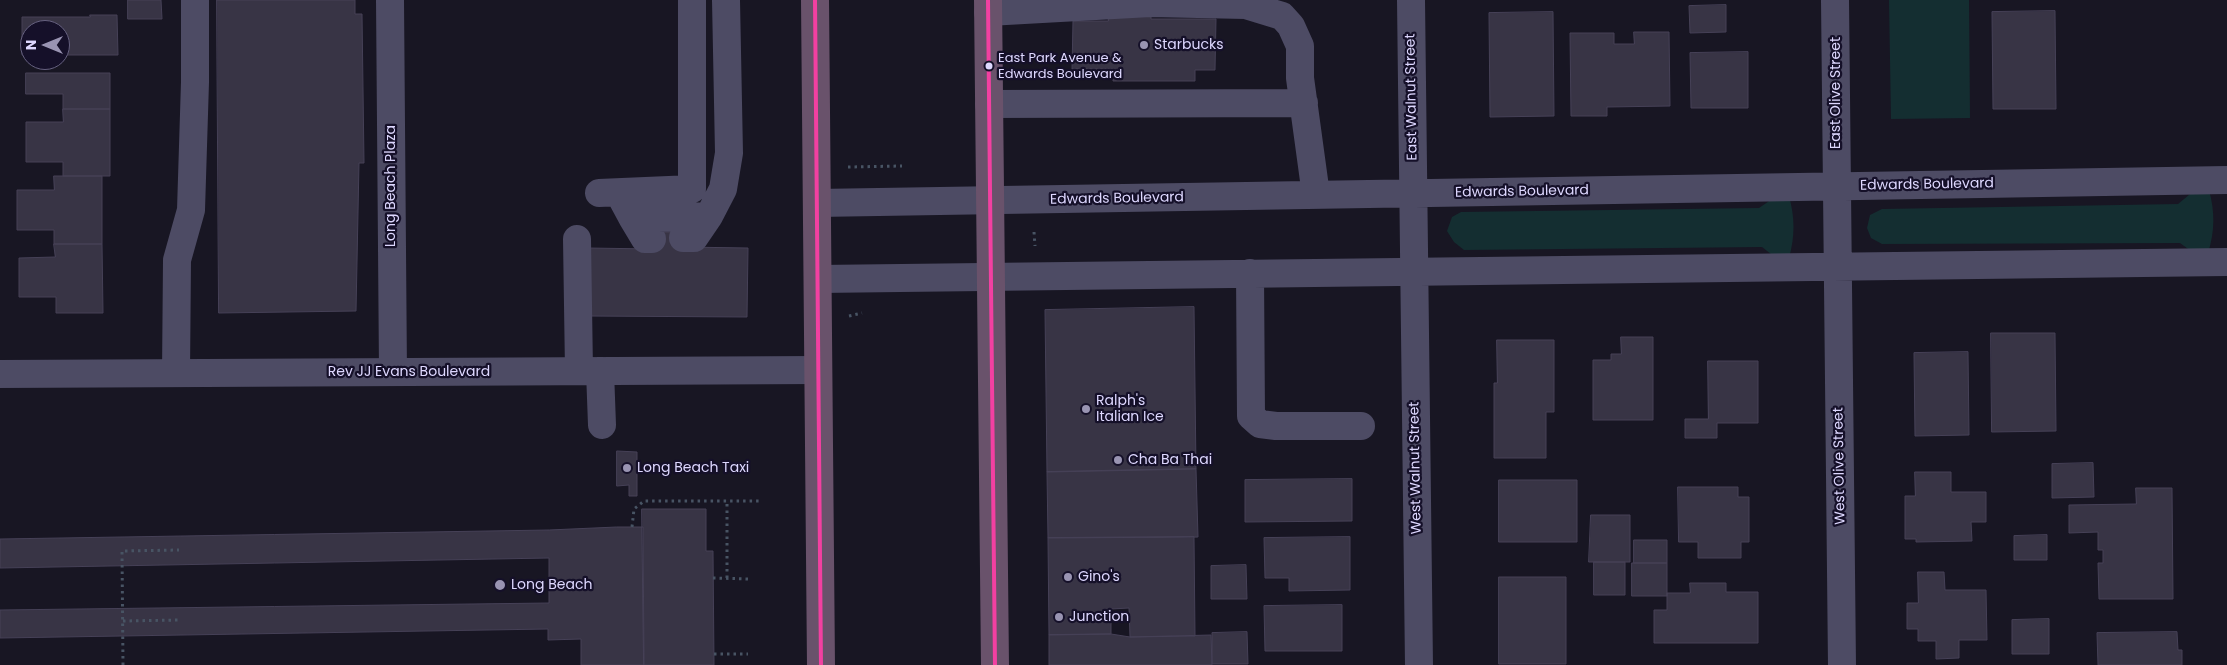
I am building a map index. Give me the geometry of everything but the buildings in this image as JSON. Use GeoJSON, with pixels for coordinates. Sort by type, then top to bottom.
{"type":"FeatureCollection","features":[{"type":"Feature","properties":{"kind":"highway"},"geometry":{"type":"LineString","coordinates":[[815,0],[821,665]]}},
{"type":"Feature","properties":{"kind":"highway"},"geometry":{"type":"LineString","coordinates":[[988,6],[995,665]]}},
{"type":"Feature","properties":{"kind":"street"},"geometry":{"type":"LineString","coordinates":[[176,373],[177,260],[191,210],[195,82],[194,0]]}},
{"type":"Feature","properties":{"kind":"street","name":"Long Beach Plaza"},"geometry":{"type":"LineString","coordinates":[[390,0],[393,372]]}},
{"type":"Feature","properties":{"kind":"street"},"geometry":{"type":"LineString","coordinates":[[692,0],[692,189]]}},
{"type":"Feature","properties":{"kind":"street"},"geometry":{"type":"LineString","coordinates":[[683,238],[694,238],[709,216],[723,188],[728,153],[726,0]]}},
{"type":"Feature","properties":{"kind":"street","name":"East Walnut Street"},"geometry":{"type":"LineString","coordinates":[[1411,0],[1414,271]]}},
{"type":"Feature","properties":{"kind":"street","name":"East Olive Street"},"geometry":{"type":"LineString","coordinates":[[1835,0],[1838,266]]}},
{"type":"Feature","properties":{"kind":"street"},"geometry":{"type":"LineString","coordinates":[[988,6],[1150,3],[1246,5],[1282,16],[1291,26],[1300,46],[1300,78],[1316,195]]}},
{"type":"Feature","properties":{"kind":"street"},"geometry":{"type":"LineString","coordinates":[[989,104],[1304,102]]}},
{"type":"Feature","properties":{"kind":"street","name":"Edwards Boulevard"},"geometry":{"type":"LineString","coordinates":[[817,203],[2227,180]]}},
{"type":"Feature","properties":{"kind":"street"},"geometry":{"type":"LineString","coordinates":[[652,239],[645,239],[633,218],[609,193],[723,188]]}},
{"type":"Feature","properties":{"kind":"street"},"geometry":{"type":"LineString","coordinates":[[633,218],[709,216]]}},
{"type":"Feature","properties":{"kind":"street"},"geometry":{"type":"LineString","coordinates":[[578,239],[589,371],[602,425]]}},
{"type":"Feature","properties":{"kind":"street"},"geometry":{"type":"LineString","coordinates":[[818,280],[991,276],[2227,262]]}},
{"type":"Feature","properties":{"kind":"street","name":"West Olive Street"},"geometry":{"type":"LineString","coordinates":[[1838,266],[1842,665]]}},
{"type":"Feature","properties":{"kind":"street","name":"West Walnut Street"},"geometry":{"type":"LineString","coordinates":[[1414,271],[1419,665]]}},
{"type":"Feature","properties":{"kind":"street"},"geometry":{"type":"LineString","coordinates":[[1250,273],[1251,416],[1260,424],[1276,426],[1361,426]]}},
{"type":"Feature","properties":{"kind":"street","name":"Rev JJ Evans Boulevard"},"geometry":{"type":"LineString","coordinates":[[0,374],[818,370]]}},
{"type":"Feature","properties":{"kind":"path"},"geometry":{"type":"LineString","coordinates":[[847,167],[902,166]]}},
{"type":"Feature","properties":{"kind":"path"},"geometry":{"type":"LineString","coordinates":[[848,316],[866,312]]}},
{"type":"Feature","properties":{"kind":"path"},"geometry":{"type":"LineString","coordinates":[[632,527],[634,509],[644,501],[758,501]]}},
{"type":"Feature","properties":{"kind":"path"},"geometry":{"type":"LineString","coordinates":[[727,501],[727,578]]}},
{"type":"Feature","properties":{"kind":"path"},"geometry":{"type":"LineString","coordinates":[[123,665],[122,552],[179,550]]}},
{"type":"Feature","properties":{"kind":"path"},"geometry":{"type":"LineString","coordinates":[[713,578],[749,579]]}},
{"type":"Feature","properties":{"kind":"path"},"geometry":{"type":"LineString","coordinates":[[122,621],[179,620]]}},
{"type":"Feature","properties":{"kind":"path"},"geometry":{"type":"LineString","coordinates":[[714,654],[748,654]]}},
{"type":"Feature","properties":{"kind":"green space"},"geometry":{"type":"Polygon","coordinates":[[[1889,0],[1969,0],[1970,118],[1891,119],[1889,0]]]}},
{"type":"Feature","properties":{"kind":"green space"},"geometry":{"type":"Polygon","coordinates":[[[2195,190],[2209,190],[2211,198],[2213,229],[2208,253],[2195,254],[2180,243],[1882,244],[1871,238],[1867,228],[1870,215],[1882,209],[2178,204],[2195,190]]]}},
{"type":"Feature","properties":{"kind":"green space"},"geometry":{"type":"Polygon","coordinates":[[[1789,196],[1794,227],[1789,258],[1776,258],[1762,247],[1464,250],[1454,242],[1447,231],[1452,217],[1461,212],[1759,208],[1775,197],[1789,196]]]}},
{"type":"Feature","properties":{"kind":"transit line"},"geometry":{"type":"LineString","coordinates":[[815,0],[821,665]]}},
{"type":"Feature","properties":{"kind":"transit line"},"geometry":{"type":"LineString","coordinates":[[988,0],[995,665]]}},
{"type":"Feature","properties":{"kind":"place","name":"Starbucks"},"geometry":{"type":"Point","coordinates":[1144,45]}},
{"type":"Feature","properties":{"kind":"place","name":"East Park Avenue & Edwards Boulevard"},"geometry":{"type":"Point","coordinates":[989,66]}},
{"type":"Feature","properties":{"kind":"place","name":"Ralph's Italian Ice"},"geometry":{"type":"Point","coordinates":[1086,409]}},
{"type":"Feature","properties":{"kind":"place","name":"Cha Ba Thai"},"geometry":{"type":"Point","coordinates":[1118,460]}},
{"type":"Feature","properties":{"kind":"place","name":"Long Beach Taxi"},"geometry":{"type":"Point","coordinates":[627,468]}},
{"type":"Feature","properties":{"kind":"place","name":"Gino's"},"geometry":{"type":"Point","coordinates":[1068,577]}},
{"type":"Feature","properties":{"kind":"place","name":"Long Beach"},"geometry":{"type":"Point","coordinates":[500,585]}},
{"type":"Feature","properties":{"kind":"place","name":"Junction"},"geometry":{"type":"Point","coordinates":[1059,617]}}]}
